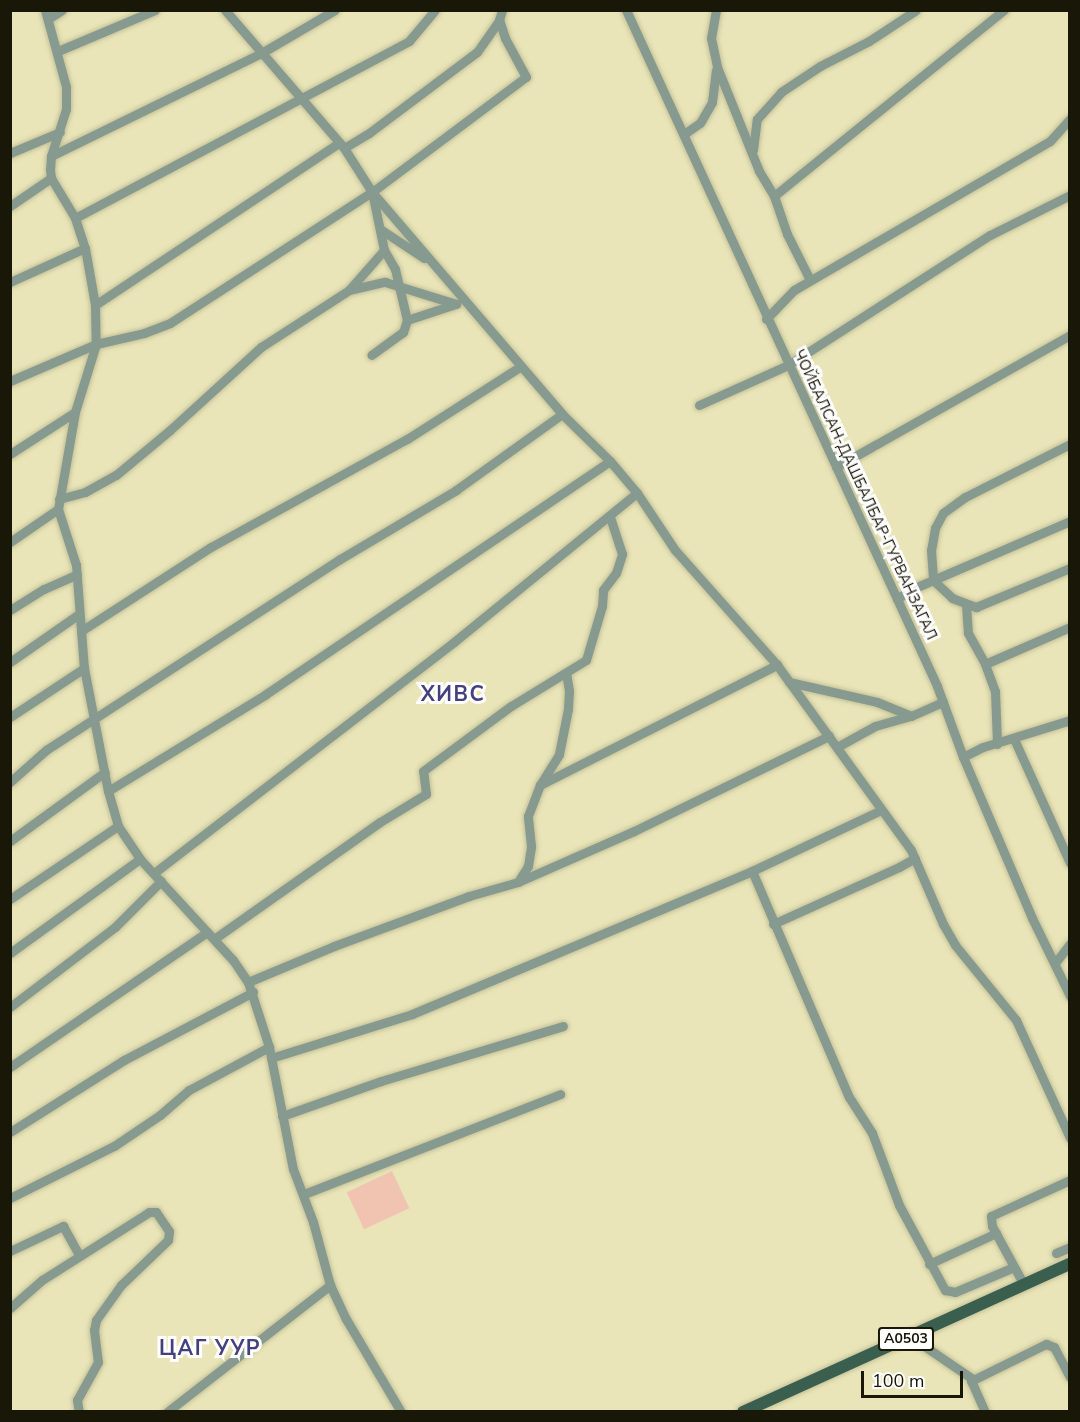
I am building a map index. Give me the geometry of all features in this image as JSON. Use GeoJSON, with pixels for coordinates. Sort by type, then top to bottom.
{"type":"FeatureCollection","features":[{"type":"Feature","properties":{"kind":"main road","name":"A0503"},"geometry":{"type":"LineString","coordinates":[[743,1412],[1070,1264]]}},
{"type":"Feature","properties":{"kind":"street"},"geometry":{"type":"LineString","coordinates":[[62,10],[46,15],[58,51],[66,87],[66,109],[51,156],[51,178],[75,218],[86,248],[95,305],[96,344],[75,412],[59,504],[77,574],[84,668],[108,790],[118,826],[140,859],[210,935],[248,982],[253,992],[269,1047],[293,1169],[304,1194],[330,1285],[346,1319],[401,1412]]}},
{"type":"Feature","properties":{"kind":"street"},"geometry":{"type":"LineString","coordinates":[[58,51],[155,10]]}},
{"type":"Feature","properties":{"kind":"street"},"geometry":{"type":"LineString","coordinates":[[225,10],[342,146],[372,192],[562,414],[610,461],[637,493],[675,550],[777,665],[880,810],[896,828],[915,858],[948,934],[1016,1020],[1070,1138]]}},
{"type":"Feature","properties":{"kind":"street"},"geometry":{"type":"LineString","coordinates":[[51,156],[262,52],[335,10]]}},
{"type":"Feature","properties":{"kind":"street"},"geometry":{"type":"LineString","coordinates":[[75,218],[409,41],[435,10]]}},
{"type":"Feature","properties":{"kind":"street","name":"ЧОЙБАЛСАН-ДАШБАЛБАР-ГУРВАНЗАГАЛ"},"geometry":{"type":"LineString","coordinates":[[626,10],[766,319],[897,599],[943,702],[963,757],[1032,918],[1070,996]]}},
{"type":"Feature","properties":{"kind":"street"},"geometry":{"type":"LineString","coordinates":[[716,10],[711,38],[717,67],[753,155],[774,196],[787,234],[810,280]]}},
{"type":"Feature","properties":{"kind":"street"},"geometry":{"type":"LineString","coordinates":[[753,155],[757,119],[781,92],[820,66],[870,41],[916,10]]}},
{"type":"Feature","properties":{"kind":"street"},"geometry":{"type":"LineString","coordinates":[[774,196],[1004,10]]}},
{"type":"Feature","properties":{"kind":"street"},"geometry":{"type":"LineString","coordinates":[[95,305],[342,146],[369,133],[477,52],[501,15]]}},
{"type":"Feature","properties":{"kind":"street"},"geometry":{"type":"LineString","coordinates":[[11,380],[96,344],[144,333],[170,323],[372,192],[526,77],[505,38],[501,15]]}},
{"type":"Feature","properties":{"kind":"street"},"geometry":{"type":"LineString","coordinates":[[684,134],[700,123],[712,102],[717,67]]}},
{"type":"Feature","properties":{"kind":"street"},"geometry":{"type":"LineString","coordinates":[[766,319],[794,290],[1050,141],[1070,119]]}},
{"type":"Feature","properties":{"kind":"street"},"geometry":{"type":"LineString","coordinates":[[10,153],[60,132]]}},
{"type":"Feature","properties":{"kind":"street"},"geometry":{"type":"LineString","coordinates":[[10,206],[51,178]]}},
{"type":"Feature","properties":{"kind":"street"},"geometry":{"type":"LineString","coordinates":[[371,355],[403,332],[407,320],[399,284],[384,250],[372,192]]}},
{"type":"Feature","properties":{"kind":"street"},"geometry":{"type":"LineString","coordinates":[[699,405],[788,365],[990,235],[1070,195]]}},
{"type":"Feature","properties":{"kind":"street"},"geometry":{"type":"LineString","coordinates":[[380,229],[434,264]]}},
{"type":"Feature","properties":{"kind":"street"},"geometry":{"type":"LineString","coordinates":[[10,282],[86,248]]}},
{"type":"Feature","properties":{"kind":"street"},"geometry":{"type":"LineString","coordinates":[[10,542],[59,504],[116,475],[170,430],[261,347],[349,290],[384,250]]}},
{"type":"Feature","properties":{"kind":"street"},"geometry":{"type":"LineString","coordinates":[[349,290],[377,282],[399,284],[456,304]]}},
{"type":"Feature","properties":{"kind":"street"},"geometry":{"type":"LineString","coordinates":[[407,320],[466,301]]}},
{"type":"Feature","properties":{"kind":"street"},"geometry":{"type":"LineString","coordinates":[[836,467],[1070,335]]}},
{"type":"Feature","properties":{"kind":"street"},"geometry":{"type":"LineString","coordinates":[[81,630],[211,547],[407,439],[521,366]]}},
{"type":"Feature","properties":{"kind":"street"},"geometry":{"type":"LineString","coordinates":[[10,454],[75,412]]}},
{"type":"Feature","properties":{"kind":"street"},"geometry":{"type":"LineString","coordinates":[[10,782],[46,750],[340,559],[456,490],[562,414]]}},
{"type":"Feature","properties":{"kind":"street"},"geometry":{"type":"LineString","coordinates":[[1070,444],[965,497],[943,513],[935,528],[931,550],[933,580],[952,598],[976,607],[1070,568]]}},
{"type":"Feature","properties":{"kind":"street"},"geometry":{"type":"LineString","coordinates":[[108,790],[266,694],[610,461]]}},
{"type":"Feature","properties":{"kind":"street"},"geometry":{"type":"LineString","coordinates":[[154,873],[454,642],[637,493]]}},
{"type":"Feature","properties":{"kind":"street"},"geometry":{"type":"LineString","coordinates":[[10,1067],[380,822],[426,794],[423,771],[511,706],[586,660],[602,606],[603,590],[616,573],[622,554],[609,516]]}},
{"type":"Feature","properties":{"kind":"street"},"geometry":{"type":"LineString","coordinates":[[897,599],[933,580],[1070,521]]}},
{"type":"Feature","properties":{"kind":"street"},"geometry":{"type":"LineString","coordinates":[[10,610],[44,589],[77,574]]}},
{"type":"Feature","properties":{"kind":"street"},"geometry":{"type":"LineString","coordinates":[[966,605],[968,633],[986,664],[995,691],[997,744]]}},
{"type":"Feature","properties":{"kind":"street"},"geometry":{"type":"LineString","coordinates":[[10,662],[79,614]]}},
{"type":"Feature","properties":{"kind":"street"},"geometry":{"type":"LineString","coordinates":[[986,664],[1070,627]]}},
{"type":"Feature","properties":{"kind":"street"},"geometry":{"type":"LineString","coordinates":[[540,785],[777,665]]}},
{"type":"Feature","properties":{"kind":"street"},"geometry":{"type":"LineString","coordinates":[[10,717],[84,668]]}},
{"type":"Feature","properties":{"kind":"street"},"geometry":{"type":"LineString","coordinates":[[518,882],[528,866],[531,846],[528,816],[540,785],[560,754],[568,709],[569,691],[566,673]]}},
{"type":"Feature","properties":{"kind":"street"},"geometry":{"type":"LineString","coordinates":[[789,682],[877,702],[911,716]]}},
{"type":"Feature","properties":{"kind":"street"},"geometry":{"type":"LineString","coordinates":[[837,747],[875,726],[911,716],[943,702]]}},
{"type":"Feature","properties":{"kind":"street"},"geometry":{"type":"LineString","coordinates":[[963,757],[1070,720]]}},
{"type":"Feature","properties":{"kind":"street"},"geometry":{"type":"LineString","coordinates":[[248,982],[345,942],[469,896],[518,882],[634,831],[829,736]]}},
{"type":"Feature","properties":{"kind":"street"},"geometry":{"type":"LineString","coordinates":[[1014,739],[1070,863]]}},
{"type":"Feature","properties":{"kind":"street"},"geometry":{"type":"LineString","coordinates":[[10,841],[105,772]]}},
{"type":"Feature","properties":{"kind":"street"},"geometry":{"type":"LineString","coordinates":[[271,1058],[412,1014],[752,871],[880,810]]}},
{"type":"Feature","properties":{"kind":"street"},"geometry":{"type":"LineString","coordinates":[[10,899],[118,826]]}},
{"type":"Feature","properties":{"kind":"street"},"geometry":{"type":"LineString","coordinates":[[773,924],[915,858]]}},
{"type":"Feature","properties":{"kind":"street"},"geometry":{"type":"LineString","coordinates":[[10,953],[140,859]]}},
{"type":"Feature","properties":{"kind":"street"},"geometry":{"type":"LineString","coordinates":[[752,871],[849,1097],[872,1133],[899,1205],[945,1290],[955,1292],[1014,1267]]}},
{"type":"Feature","properties":{"kind":"street"},"geometry":{"type":"LineString","coordinates":[[10,1007],[115,927],[161,881]]}},
{"type":"Feature","properties":{"kind":"street"},"geometry":{"type":"LineString","coordinates":[[1055,963],[1069,948]]}},
{"type":"Feature","properties":{"kind":"street"},"geometry":{"type":"LineString","coordinates":[[10,1132],[124,1060],[253,992]]}},
{"type":"Feature","properties":{"kind":"street"},"geometry":{"type":"LineString","coordinates":[[282,1116],[381,1081],[563,1026]]}},
{"type":"Feature","properties":{"kind":"street"},"geometry":{"type":"LineString","coordinates":[[10,1198],[114,1146],[160,1115],[189,1090],[269,1047]]}},
{"type":"Feature","properties":{"kind":"street"},"geometry":{"type":"LineString","coordinates":[[304,1194],[560,1094]]}},
{"type":"Feature","properties":{"kind":"street"},"geometry":{"type":"LineString","coordinates":[[1024,1285],[996,1233],[990,1220],[991,1216],[1070,1180]]}},
{"type":"Feature","properties":{"kind":"street"},"geometry":{"type":"LineString","coordinates":[[10,1308],[42,1280],[149,1212],[156,1212],[169,1231],[168,1240],[121,1285],[96,1320],[94,1330],[98,1362],[77,1400],[79,1412]]}},
{"type":"Feature","properties":{"kind":"street"},"geometry":{"type":"LineString","coordinates":[[10,1251],[63,1226],[79,1255]]}},
{"type":"Feature","properties":{"kind":"street"},"geometry":{"type":"LineString","coordinates":[[929,1264],[996,1233]]}},
{"type":"Feature","properties":{"kind":"street"},"geometry":{"type":"LineString","coordinates":[[1056,1253],[1070,1247]]}},
{"type":"Feature","properties":{"kind":"street"},"geometry":{"type":"LineString","coordinates":[[167,1412],[330,1285]]}},
{"type":"Feature","properties":{"kind":"street"},"geometry":{"type":"LineString","coordinates":[[911,1337],[974,1380]]}},
{"type":"Feature","properties":{"kind":"street"},"geometry":{"type":"LineString","coordinates":[[985,1412],[971,1382],[1046,1344],[1054,1347],[1070,1377]]}},
{"type":"Feature","properties":{"kind":"shaded area"},"geometry":{"type":"Polygon","coordinates":[[[392,1171],[409,1208],[364,1229],[347,1192],[392,1171]]]}},
{"type":"Feature","properties":{"kind":"district","name":"ХИВС"},"geometry":{"type":"Point","coordinates":[453,694]}},
{"type":"Feature","properties":{"kind":"district","name":"ЦАГ УУР"},"geometry":{"type":"Point","coordinates":[210,1348]}}]}
